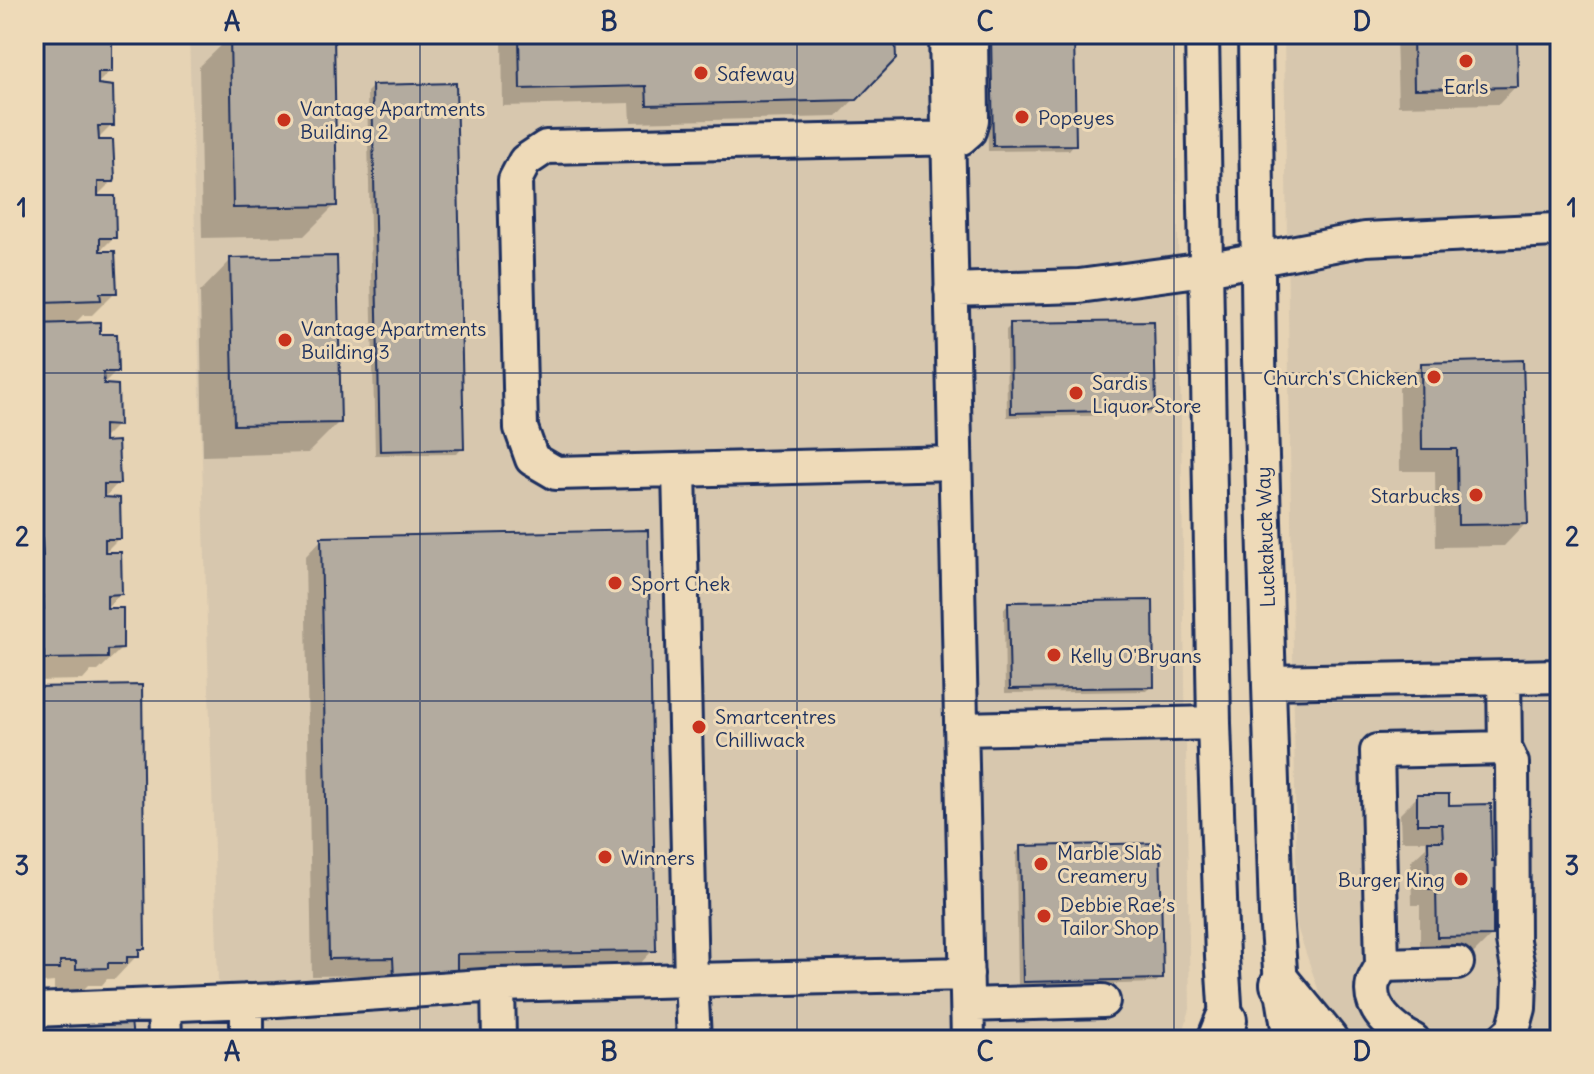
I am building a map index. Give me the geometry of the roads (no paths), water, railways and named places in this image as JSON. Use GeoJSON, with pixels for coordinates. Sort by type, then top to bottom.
{"type":"FeatureCollection","features":[{"type":"Feature","properties":{"kind":"main road"},"geometry":{"type":"LineString","coordinates":[[1281,984],[1327,1040]]}},
{"type":"Feature","properties":{"kind":"street"},"geometry":{"type":"LineString","coordinates":[[946,34],[968,1040]]}},
{"type":"Feature","properties":{"kind":"street"},"geometry":{"type":"LineString","coordinates":[[955,463],[556,473],[532,459],[521,428],[515,180],[525,161],[546,147],[961,138],[969,131],[972,120],[971,34]]}},
{"type":"Feature","properties":{"kind":"street"},"geometry":{"type":"LineString","coordinates":[[1202,34],[1214,723],[1225,1033]]}},
{"type":"Feature","properties":{"kind":"street","name":"Luckakuck Way"},"geometry":{"type":"LineString","coordinates":[[1255,34],[1259,373],[1276,914],[1281,984],[1290,1040]]}},
{"type":"Feature","properties":{"kind":"street"},"geometry":{"type":"LineString","coordinates":[[951,290],[1079,286],[1206,269],[1365,239],[1555,230]]}},
{"type":"Feature","properties":{"kind":"street"},"geometry":{"type":"LineString","coordinates":[[679,470],[694,1040]]}},
{"type":"Feature","properties":{"kind":"street"},"geometry":{"type":"LineString","coordinates":[[1270,682],[1560,676]]}},
{"type":"Feature","properties":{"kind":"street"},"geometry":{"type":"LineString","coordinates":[[1502,1040],[1513,1030],[1519,1008],[1520,979],[1513,941],[1512,763],[1505,748],[1504,677]]}},
{"type":"Feature","properties":{"kind":"street"},"geometry":{"type":"LineString","coordinates":[[961,729],[1214,723]]}},
{"type":"Feature","properties":{"kind":"street"},"geometry":{"type":"LineString","coordinates":[[1413,1040],[1385,1021],[1373,996],[1373,983],[1382,965],[1377,751],[1505,748]]}},
{"type":"Feature","properties":{"kind":"street"},"geometry":{"type":"LineString","coordinates":[[1382,965],[1457,963]]}},
{"type":"Feature","properties":{"kind":"street"},"geometry":{"type":"LineString","coordinates":[[34,1010],[247,1001],[498,985],[691,980],[968,989],[1103,1001]]}},
{"type":"Feature","properties":{"kind":"street"},"geometry":{"type":"LineString","coordinates":[[498,985],[499,1040]]}},
{"type":"Feature","properties":{"kind":"street"},"geometry":{"type":"LineString","coordinates":[[247,1001],[247,1040]]}},
{"type":"Feature","properties":{"kind":"street"},"geometry":{"type":"LineString","coordinates":[[164,1005],[165,1040]]}},
{"type":"Feature","properties":{"kind":"place","name":"Earls"},"geometry":{"type":"Point","coordinates":[1466,61]}},
{"type":"Feature","properties":{"kind":"place","name":"Safeway"},"geometry":{"type":"Point","coordinates":[701,73]}},
{"type":"Feature","properties":{"kind":"place","name":"Popeyes"},"geometry":{"type":"Point","coordinates":[1022,117]}},
{"type":"Feature","properties":{"kind":"place","name":"Vantage Apartments Building 2"},"geometry":{"type":"Point","coordinates":[284,120]}},
{"type":"Feature","properties":{"kind":"place","name":"Vantage Apartments Building 3"},"geometry":{"type":"Point","coordinates":[285,340]}},
{"type":"Feature","properties":{"kind":"place","name":"Church's Chicken"},"geometry":{"type":"Point","coordinates":[1434,377]}},
{"type":"Feature","properties":{"kind":"place","name":"Sardis Liquor Store"},"geometry":{"type":"Point","coordinates":[1076,393]}},
{"type":"Feature","properties":{"kind":"place","name":"Starbucks"},"geometry":{"type":"Point","coordinates":[1476,495]}},
{"type":"Feature","properties":{"kind":"place","name":"Sport Chek"},"geometry":{"type":"Point","coordinates":[615,583]}},
{"type":"Feature","properties":{"kind":"place","name":"Kelly O'Bryans"},"geometry":{"type":"Point","coordinates":[1054,655]}},
{"type":"Feature","properties":{"kind":"place","name":"Smartcentres Chilliwack"},"geometry":{"type":"Point","coordinates":[699,727]}},
{"type":"Feature","properties":{"kind":"place","name":"Winners"},"geometry":{"type":"Point","coordinates":[605,857]}},
{"type":"Feature","properties":{"kind":"place","name":"Marble Slab Creamery"},"geometry":{"type":"Point","coordinates":[1041,864]}},
{"type":"Feature","properties":{"kind":"place","name":"Burger King"},"geometry":{"type":"Point","coordinates":[1461,879]}},
{"type":"Feature","properties":{"kind":"place","name":"Debbie Rae’s Tailor Shop"},"geometry":{"type":"Point","coordinates":[1044,916]}}]}
